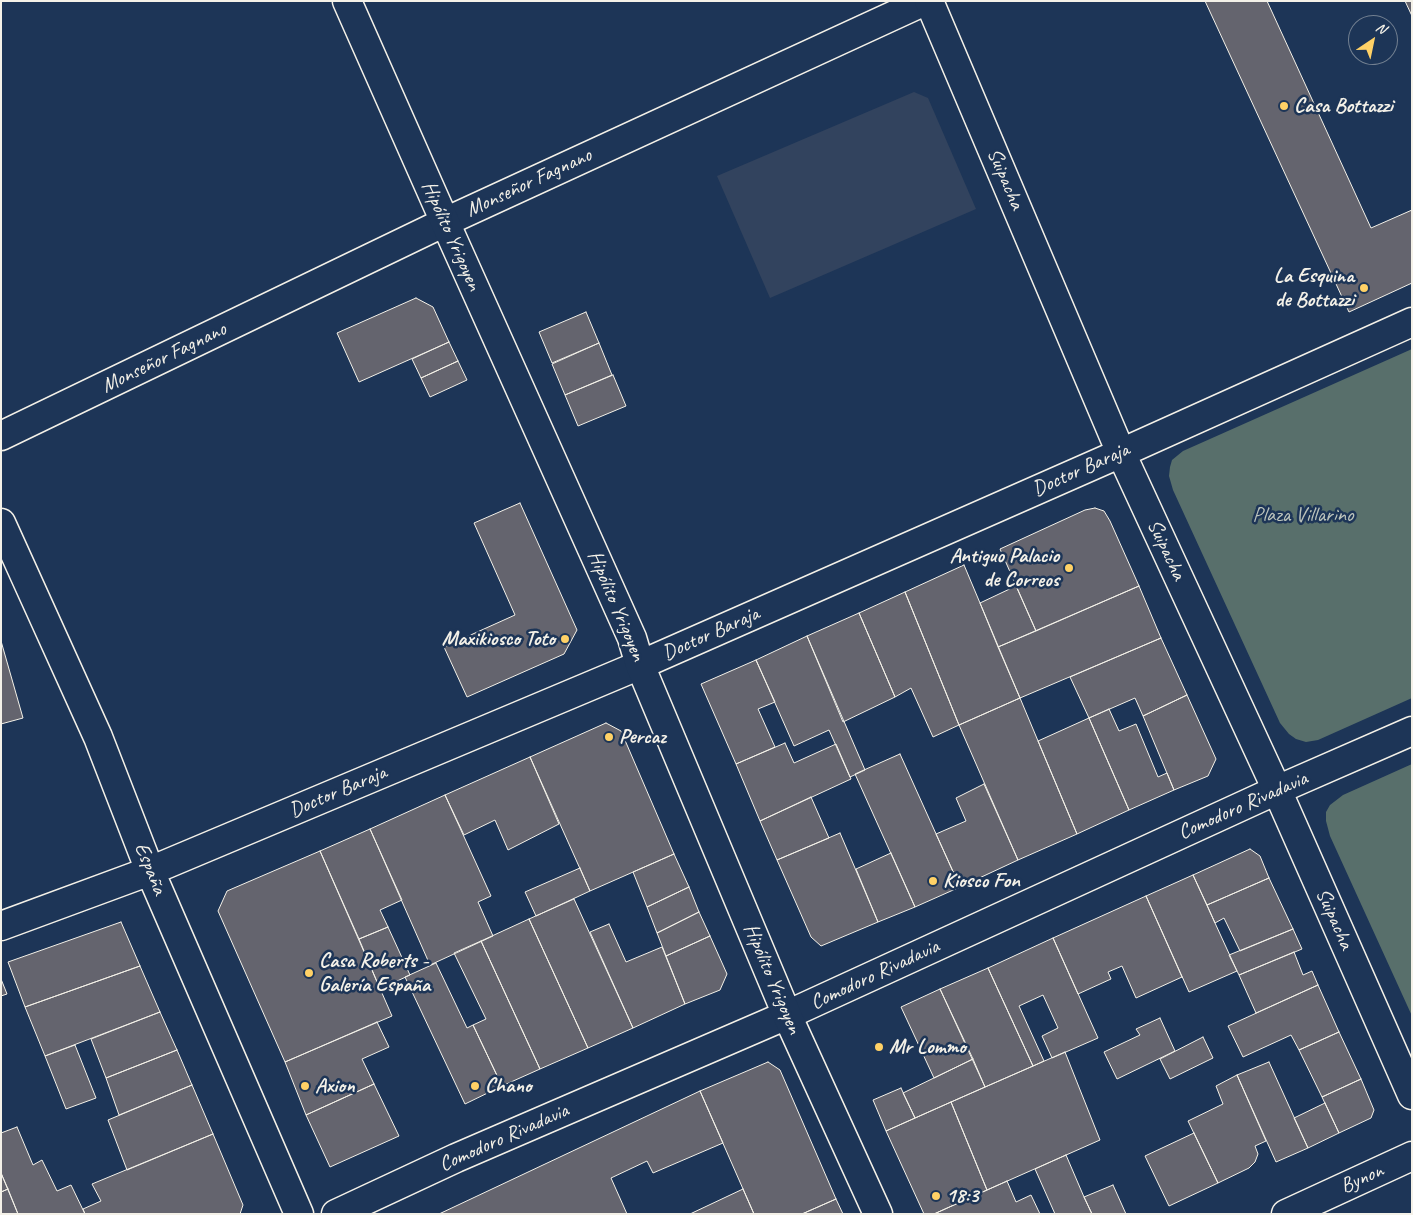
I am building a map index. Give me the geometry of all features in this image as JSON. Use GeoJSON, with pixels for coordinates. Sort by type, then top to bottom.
{"type":"FeatureCollection","features":[{"type":"Feature","properties":{"kind":"street","name":"Hipólito Yrigoyen"},"geometry":{"type":"LineString","coordinates":[[347,1],[632,638],[640,665],[787,1015],[878,1214]]}},
{"type":"Feature","properties":{"kind":"street","name":"Monseñor Fagnano"},"geometry":{"type":"LineString","coordinates":[[1,436],[445,222],[925,1]]}},
{"type":"Feature","properties":{"kind":"street","name":"Suipacha"},"geometry":{"type":"LineString","coordinates":[[929,1],[1121,453],[1277,790],[1412,1095]]}},
{"type":"Feature","properties":{"kind":"street","name":"Doctor Baraja"},"geometry":{"type":"LineString","coordinates":[[1,926],[150,871],[640,665],[1121,453],[1412,322]]}},
{"type":"Feature","properties":{"kind":"street","name":"España"},"geometry":{"type":"LineString","coordinates":[[1,523],[98,737],[150,871],[299,1214]]}},
{"type":"Feature","properties":{"kind":"street","name":"Comodoro Rivadavia"},"geometry":{"type":"LineString","coordinates":[[336,1214],[456,1158],[787,1015],[1277,790],[1412,731]]}},
{"type":"Feature","properties":{"kind":"street","name":"Bynon"},"geometry":{"type":"LineString","coordinates":[[1286,1214],[1412,1156]]}},
{"type":"Feature","properties":{"kind":"shaded area"},"geometry":{"type":"Polygon","coordinates":[[[914,92],[928,98],[976,209],[770,298],[717,176],[914,92]]]}},
{"type":"Feature","properties":{"kind":"green space","name":"Plaza Villarino"},"geometry":{"type":"Polygon","coordinates":[[[1412,349],[1412,698],[1318,740],[1306,742],[1296,739],[1289,734],[1280,723],[1173,490],[1169,476],[1170,467],[1172,460],[1183,451],[1412,349]]]}},
{"type":"Feature","properties":{"kind":"green space"},"geometry":{"type":"Polygon","coordinates":[[[1412,764],[1412,1016],[1330,836],[1326,812],[1330,805],[1343,795],[1412,764]]]}},
{"type":"Feature","properties":{"kind":"building","name":"Casa Bottazzi"},"geometry":{"type":"Polygon","coordinates":[[[1205,1],[1267,1],[1371,228],[1412,210],[1412,283],[1349,312],[1205,1]]]}},
{"type":"Feature","properties":{"kind":"building"},"geometry":{"type":"Polygon","coordinates":[[[1405,1],[1412,1],[1412,16],[1405,1]]]}},
{"type":"Feature","properties":{"kind":"building"},"geometry":{"type":"Polygon","coordinates":[[[416,298],[433,307],[449,342],[359,382],[337,333],[416,298]]]}},
{"type":"Feature","properties":{"kind":"building"},"geometry":{"type":"Polygon","coordinates":[[[586,312],[599,343],[552,363],[539,332],[586,312]]]}},
{"type":"Feature","properties":{"kind":"building"},"geometry":{"type":"Polygon","coordinates":[[[449,342],[458,361],[421,378],[412,359],[449,342]]]}},
{"type":"Feature","properties":{"kind":"building"},"geometry":{"type":"Polygon","coordinates":[[[599,343],[612,375],[565,395],[552,364],[599,343]]]}},
{"type":"Feature","properties":{"kind":"building"},"geometry":{"type":"Polygon","coordinates":[[[458,361],[467,380],[430,397],[421,378],[458,361]]]}},
{"type":"Feature","properties":{"kind":"building"},"geometry":{"type":"Polygon","coordinates":[[[613,375],[626,406],[578,426],[565,395],[613,375]]]}},
{"type":"Feature","properties":{"kind":"building"},"geometry":{"type":"Polygon","coordinates":[[[520,503],[577,630],[564,654],[467,697],[444,647],[515,615],[474,523],[520,503]]]}},
{"type":"Feature","properties":{"kind":"building","name":"Antiguo Palacio de Correos"},"geometry":{"type":"Polygon","coordinates":[[[1095,508],[1104,511],[1110,521],[1139,586],[1036,631],[1000,549],[1085,510],[1095,508]]]}},
{"type":"Feature","properties":{"kind":"building"},"geometry":{"type":"Polygon","coordinates":[[[964,565],[1020,698],[959,725],[905,592],[964,565]]]}},
{"type":"Feature","properties":{"kind":"building"},"geometry":{"type":"Polygon","coordinates":[[[1016,586],[1036,631],[998,647],[980,603],[1016,586]]]}},
{"type":"Feature","properties":{"kind":"building"},"geometry":{"type":"Polygon","coordinates":[[[1139,586],[1161,638],[1020,698],[998,647],[1139,586]]]}},
{"type":"Feature","properties":{"kind":"building"},"geometry":{"type":"Polygon","coordinates":[[[905,592],[959,725],[933,737],[911,688],[895,697],[859,613],[905,592]]]}},
{"type":"Feature","properties":{"kind":"building"},"geometry":{"type":"Polygon","coordinates":[[[859,613],[895,697],[843,722],[807,636],[859,613]]]}},
{"type":"Feature","properties":{"kind":"building"},"geometry":{"type":"Polygon","coordinates":[[[807,636],[865,770],[850,777],[829,730],[794,746],[756,660],[807,636]]]}},
{"type":"Feature","properties":{"kind":"building"},"geometry":{"type":"Polygon","coordinates":[[[1161,638],[1187,695],[1143,716],[1135,698],[1089,718],[1070,677],[1161,638]]]}},
{"type":"Feature","properties":{"kind":"building"},"geometry":{"type":"Polygon","coordinates":[[[1,641],[23,718],[1,724],[1,641]]]}},
{"type":"Feature","properties":{"kind":"building"},"geometry":{"type":"Polygon","coordinates":[[[756,660],[775,702],[758,709],[775,747],[736,764],[701,684],[756,660]]]}},
{"type":"Feature","properties":{"kind":"building"},"geometry":{"type":"Polygon","coordinates":[[[1187,695],[1216,759],[1208,776],[1174,790],[1143,716],[1187,695]]]}},
{"type":"Feature","properties":{"kind":"building"},"geometry":{"type":"Polygon","coordinates":[[[1020,698],[1077,834],[1018,860],[959,725],[1020,698]]]}},
{"type":"Feature","properties":{"kind":"building"},"geometry":{"type":"Polygon","coordinates":[[[1109,709],[1119,731],[1136,724],[1158,777],[1167,773],[1174,790],[1129,810],[1089,718],[1109,709]]]}},
{"type":"Feature","properties":{"kind":"building"},"geometry":{"type":"Polygon","coordinates":[[[1089,718],[1129,810],[1077,834],[1038,741],[1089,718]]]}},
{"type":"Feature","properties":{"kind":"building"},"geometry":{"type":"Polygon","coordinates":[[[606,723],[621,731],[674,854],[590,891],[530,757],[606,723]]]}},
{"type":"Feature","properties":{"kind":"building"},"geometry":{"type":"Polygon","coordinates":[[[785,743],[794,763],[836,744],[851,779],[760,821],[736,764],[785,743]]]}},
{"type":"Feature","properties":{"kind":"building"},"geometry":{"type":"Polygon","coordinates":[[[900,754],[960,887],[915,907],[855,774],[900,754]]]}},
{"type":"Feature","properties":{"kind":"building"},"geometry":{"type":"Polygon","coordinates":[[[530,757],[559,824],[508,850],[495,820],[464,835],[445,795],[530,757]]]}},
{"type":"Feature","properties":{"kind":"building"},"geometry":{"type":"Polygon","coordinates":[[[984,784],[1018,860],[960,887],[936,834],[966,821],[956,798],[984,784]]]}},
{"type":"Feature","properties":{"kind":"building"},"geometry":{"type":"Polygon","coordinates":[[[445,795],[491,896],[478,902],[493,936],[430,965],[370,829],[445,795]]]}},
{"type":"Feature","properties":{"kind":"building"},"geometry":{"type":"Polygon","coordinates":[[[811,797],[829,838],[777,860],[760,821],[811,797]]]}},
{"type":"Feature","properties":{"kind":"building"},"geometry":{"type":"Polygon","coordinates":[[[370,829],[402,900],[380,910],[388,927],[359,939],[320,851],[370,829]]]}},
{"type":"Feature","properties":{"kind":"building"},"geometry":{"type":"Polygon","coordinates":[[[840,833],[878,922],[821,946],[811,937],[777,860],[840,833]]]}},
{"type":"Feature","properties":{"kind":"building"},"geometry":{"type":"Polygon","coordinates":[[[1250,849],[1260,856],[1269,878],[1207,905],[1193,875],[1250,849]]]}},
{"type":"Feature","properties":{"kind":"building","name":"Casa Roberts - Galería España"},"geometry":{"type":"Polygon","coordinates":[[[320,851],[392,1016],[285,1062],[218,911],[227,891],[320,851]]]}},
{"type":"Feature","properties":{"kind":"building"},"geometry":{"type":"Polygon","coordinates":[[[891,853],[915,907],[878,922],[856,869],[891,853]]]}},
{"type":"Feature","properties":{"kind":"building"},"geometry":{"type":"Polygon","coordinates":[[[674,854],[689,887],[647,907],[633,872],[674,854]]]}},
{"type":"Feature","properties":{"kind":"building"},"geometry":{"type":"Polygon","coordinates":[[[580,868],[590,891],[536,916],[525,892],[580,868]]]}},
{"type":"Feature","properties":{"kind":"building"},"geometry":{"type":"Polygon","coordinates":[[[1193,875],[1237,971],[1189,992],[1146,896],[1193,875]]]}},
{"type":"Feature","properties":{"kind":"building"},"geometry":{"type":"Polygon","coordinates":[[[1269,878],[1293,929],[1240,951],[1224,918],[1215,923],[1207,905],[1269,878]]]}},
{"type":"Feature","properties":{"kind":"building"},"geometry":{"type":"Polygon","coordinates":[[[689,887],[699,912],[657,933],[647,907],[689,887]]]}},
{"type":"Feature","properties":{"kind":"building"},"geometry":{"type":"Polygon","coordinates":[[[1146,896],[1182,977],[1136,998],[1122,966],[1108,972],[1111,979],[1078,994],[1053,938],[1146,896]]]}},
{"type":"Feature","properties":{"kind":"building"},"geometry":{"type":"Polygon","coordinates":[[[574,899],[633,1028],[588,1048],[529,919],[574,899]]]}},
{"type":"Feature","properties":{"kind":"building"},"geometry":{"type":"Polygon","coordinates":[[[699,912],[710,936],[666,956],[657,933],[699,912]]]}},
{"type":"Feature","properties":{"kind":"building"},"geometry":{"type":"Polygon","coordinates":[[[529,919],[588,1048],[540,1069],[481,941],[529,919]]]}},
{"type":"Feature","properties":{"kind":"building"},"geometry":{"type":"Polygon","coordinates":[[[121,922],[140,966],[25,1007],[8,962],[121,922]]]}},
{"type":"Feature","properties":{"kind":"building"},"geometry":{"type":"Polygon","coordinates":[[[609,924],[626,962],[662,947],[685,1004],[633,1028],[590,932],[609,924]]]}},
{"type":"Feature","properties":{"kind":"building"},"geometry":{"type":"Polygon","coordinates":[[[388,927],[410,975],[380,989],[359,939],[388,927]]]}},
{"type":"Feature","properties":{"kind":"building"},"geometry":{"type":"Polygon","coordinates":[[[1293,929],[1302,949],[1239,975],[1229,955],[1293,929]]]}},
{"type":"Feature","properties":{"kind":"building"},"geometry":{"type":"Polygon","coordinates":[[[710,936],[727,974],[720,990],[685,1004],[666,956],[710,936]]]}},
{"type":"Feature","properties":{"kind":"building"},"geometry":{"type":"Polygon","coordinates":[[[1053,938],[1098,1038],[1052,1058],[1042,1036],[1058,1028],[1043,995],[1019,1006],[1044,1061],[1033,1066],[988,968],[1053,938]]]}},
{"type":"Feature","properties":{"kind":"building"},"geometry":{"type":"Polygon","coordinates":[[[481,941],[540,1069],[502,1086],[473,1025],[486,1019],[454,953],[481,941]]]}},
{"type":"Feature","properties":{"kind":"building"},"geometry":{"type":"Polygon","coordinates":[[[1294,952],[1303,975],[1312,971],[1318,985],[1256,1013],[1239,975],[1294,952]]]}},
{"type":"Feature","properties":{"kind":"building"},"geometry":{"type":"Polygon","coordinates":[[[436,963],[467,1028],[473,1025],[502,1086],[465,1104],[405,977],[436,963]]]}},
{"type":"Feature","properties":{"kind":"building"},"geometry":{"type":"Polygon","coordinates":[[[140,966],[160,1012],[45,1056],[25,1007],[140,966]]]}},
{"type":"Feature","properties":{"kind":"building"},"geometry":{"type":"Polygon","coordinates":[[[988,968],[1033,1066],[985,1087],[940,989],[988,968]]]}},
{"type":"Feature","properties":{"kind":"building"},"geometry":{"type":"Polygon","coordinates":[[[1,979],[7,994],[1,996],[1,979]]]}},
{"type":"Feature","properties":{"kind":"building"},"geometry":{"type":"Polygon","coordinates":[[[1318,985],[1339,1032],[1299,1050],[1291,1035],[1243,1057],[1228,1026],[1318,985]]]}},
{"type":"Feature","properties":{"kind":"building"},"geometry":{"type":"Polygon","coordinates":[[[940,989],[973,1059],[934,1078],[901,1007],[940,989]]]}},
{"type":"Feature","properties":{"kind":"building"},"geometry":{"type":"Polygon","coordinates":[[[160,1012],[177,1050],[106,1078],[91,1039],[160,1012]]]}},
{"type":"Feature","properties":{"kind":"building"},"geometry":{"type":"Polygon","coordinates":[[[1160,1018],[1175,1051],[1117,1079],[1104,1052],[1140,1035],[1136,1029],[1160,1018]]]}},
{"type":"Feature","properties":{"kind":"building"},"geometry":{"type":"Polygon","coordinates":[[[377,1022],[389,1047],[362,1059],[374,1084],[306,1115],[285,1062],[377,1022]]]}},
{"type":"Feature","properties":{"kind":"building"},"geometry":{"type":"Polygon","coordinates":[[[1339,1032],[1361,1079],[1322,1097],[1299,1050],[1339,1032]]]}},
{"type":"Feature","properties":{"kind":"building"},"geometry":{"type":"Polygon","coordinates":[[[1203,1037],[1213,1058],[1170,1079],[1160,1059],[1203,1037]]]}},
{"type":"Feature","properties":{"kind":"building"},"geometry":{"type":"Polygon","coordinates":[[[75,1045],[96,1098],[66,1109],[45,1056],[75,1045]]]}},
{"type":"Feature","properties":{"kind":"building"},"geometry":{"type":"Polygon","coordinates":[[[177,1050],[192,1085],[119,1115],[106,1078],[177,1050]]]}},
{"type":"Feature","properties":{"kind":"building"},"geometry":{"type":"Polygon","coordinates":[[[1065,1052],[1100,1140],[987,1190],[951,1102],[1065,1052]]]}},
{"type":"Feature","properties":{"kind":"building"},"geometry":{"type":"Polygon","coordinates":[[[973,1059],[985,1087],[915,1118],[903,1093],[973,1059]]]}},
{"type":"Feature","properties":{"kind":"building"},"geometry":{"type":"Polygon","coordinates":[[[768,1062],[780,1070],[836,1199],[802,1214],[754,1214],[700,1091],[768,1062]]]}},
{"type":"Feature","properties":{"kind":"building"},"geometry":{"type":"Polygon","coordinates":[[[1269,1062],[1308,1148],[1276,1162],[1237,1075],[1269,1062]]]}},
{"type":"Feature","properties":{"kind":"building"},"geometry":{"type":"Polygon","coordinates":[[[1237,1075],[1266,1141],[1255,1146],[1258,1154],[1255,1162],[1249,1168],[1218,1183],[1188,1121],[1223,1104],[1216,1086],[1237,1075]]]}},
{"type":"Feature","properties":{"kind":"building"},"geometry":{"type":"Polygon","coordinates":[[[1361,1079],[1374,1110],[1371,1118],[1339,1133],[1322,1097],[1361,1079]]]}},
{"type":"Feature","properties":{"kind":"building"},"geometry":{"type":"Polygon","coordinates":[[[374,1084],[399,1136],[330,1167],[306,1115],[374,1084]]]}},
{"type":"Feature","properties":{"kind":"building"},"geometry":{"type":"Polygon","coordinates":[[[192,1085],[213,1134],[127,1170],[108,1120],[192,1085]]]}},
{"type":"Feature","properties":{"kind":"building"},"geometry":{"type":"Polygon","coordinates":[[[901,1088],[915,1118],[886,1131],[873,1100],[901,1088]]]}},
{"type":"Feature","properties":{"kind":"building"},"geometry":{"type":"Polygon","coordinates":[[[700,1091],[723,1143],[653,1173],[647,1161],[611,1178],[627,1214],[439,1214],[700,1091]]]}},
{"type":"Feature","properties":{"kind":"building"},"geometry":{"type":"Polygon","coordinates":[[[951,1102],[987,1190],[934,1214],[924,1214],[886,1131],[951,1102]]]}},
{"type":"Feature","properties":{"kind":"building"},"geometry":{"type":"Polygon","coordinates":[[[1325,1103],[1339,1133],[1308,1148],[1294,1118],[1325,1103]]]}},
{"type":"Feature","properties":{"kind":"building"},"geometry":{"type":"Polygon","coordinates":[[[17,1127],[33,1165],[42,1160],[57,1191],[71,1185],[85,1214],[18,1214],[1,1173],[1,1133],[17,1127]]]}},
{"type":"Feature","properties":{"kind":"building"},"geometry":{"type":"Polygon","coordinates":[[[1194,1133],[1218,1183],[1169,1206],[1145,1156],[1194,1133]]]}},
{"type":"Feature","properties":{"kind":"building"},"geometry":{"type":"Polygon","coordinates":[[[213,1134],[243,1205],[240,1214],[85,1214],[83,1209],[101,1201],[92,1184],[213,1134]]]}},
{"type":"Feature","properties":{"kind":"building"},"geometry":{"type":"Polygon","coordinates":[[[1066,1155],[1092,1214],[1055,1214],[1035,1169],[1066,1155]]]}},
{"type":"Feature","properties":{"kind":"building"},"geometry":{"type":"Polygon","coordinates":[[[1,1173],[8,1189],[1,1192],[1,1173]]]}},
{"type":"Feature","properties":{"kind":"building"},"geometry":{"type":"Polygon","coordinates":[[[1007,1181],[1016,1202],[1031,1195],[1040,1214],[934,1214],[1007,1181]]]}},
{"type":"Feature","properties":{"kind":"building"},"geometry":{"type":"Polygon","coordinates":[[[1113,1185],[1126,1214],[1092,1214],[1084,1197],[1113,1185]]]}},
{"type":"Feature","properties":{"kind":"building"},"geometry":{"type":"Polygon","coordinates":[[[8,1189],[18,1214],[1,1214],[1,1192],[8,1189]]]}},
{"type":"Feature","properties":{"kind":"building"},"geometry":{"type":"Polygon","coordinates":[[[743,1189],[754,1214],[690,1214],[743,1189]]]}},
{"type":"Feature","properties":{"kind":"building"},"geometry":{"type":"Polygon","coordinates":[[[836,1199],[843,1214],[802,1214],[836,1199]]]}},
{"type":"Feature","properties":{"kind":"place","name":"Casa Bottazzi"},"geometry":{"type":"Point","coordinates":[1284,106]}},
{"type":"Feature","properties":{"kind":"place","name":"La Esquina de Bottazzi"},"geometry":{"type":"Point","coordinates":[1364,288]}},
{"type":"Feature","properties":{"kind":"place","name":"Antiguo Palacio de Correos"},"geometry":{"type":"Point","coordinates":[1069,568]}},
{"type":"Feature","properties":{"kind":"place","name":"Maxikiosco Toto"},"geometry":{"type":"Point","coordinates":[565,639]}},
{"type":"Feature","properties":{"kind":"place","name":"Percaz"},"geometry":{"type":"Point","coordinates":[609,737]}},
{"type":"Feature","properties":{"kind":"place","name":"Kiosco Fon"},"geometry":{"type":"Point","coordinates":[933,881]}},
{"type":"Feature","properties":{"kind":"place","name":"Casa Roberts - Galería España"},"geometry":{"type":"Point","coordinates":[309,973]}},
{"type":"Feature","properties":{"kind":"place","name":"Mr Lommo"},"geometry":{"type":"Point","coordinates":[879,1047]}},
{"type":"Feature","properties":{"kind":"place","name":"Axion"},"geometry":{"type":"Point","coordinates":[305,1086]}},
{"type":"Feature","properties":{"kind":"place","name":"Chano"},"geometry":{"type":"Point","coordinates":[475,1086]}},
{"type":"Feature","properties":{"kind":"place","name":"18:3"},"geometry":{"type":"Point","coordinates":[936,1196]}}]}
